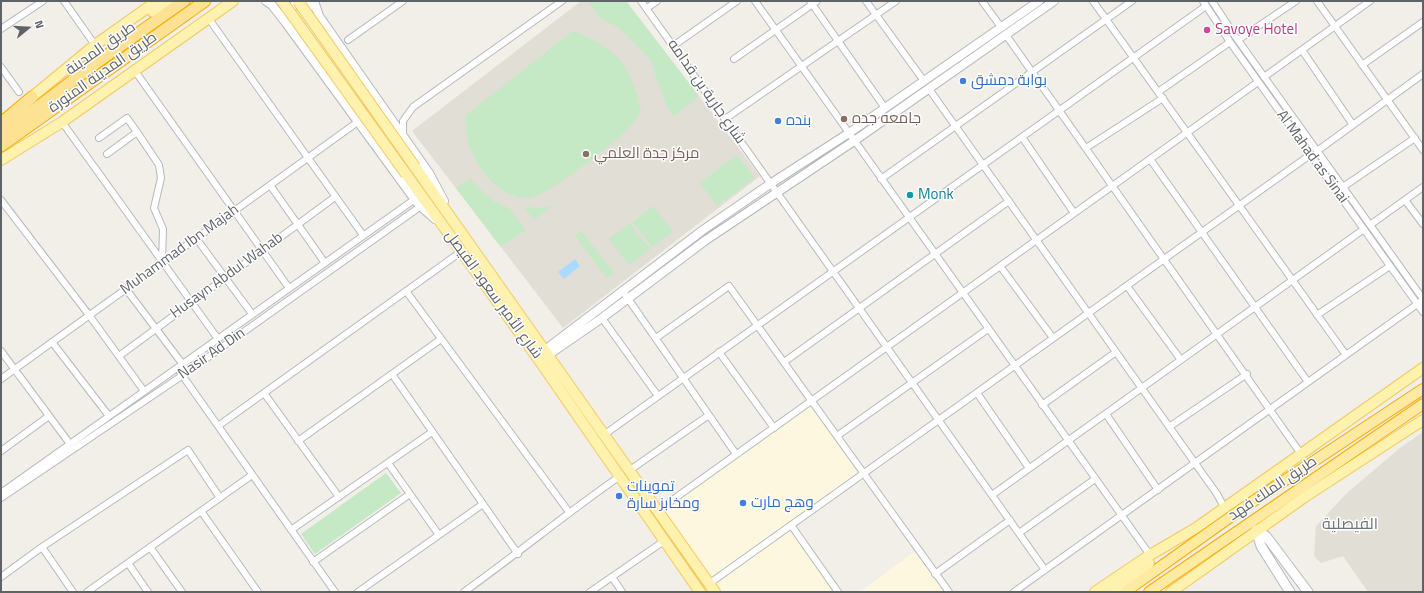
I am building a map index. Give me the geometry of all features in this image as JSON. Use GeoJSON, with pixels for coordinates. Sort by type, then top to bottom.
{"type":"FeatureCollection","features":[{"type":"Feature","properties":{"kind":"highway","name":"طريق المدينة المنورة"},"geometry":{"type":"LineString","coordinates":[[1,134],[96,63],[184,1]]}},
{"type":"Feature","properties":{"kind":"highway","name":"طريق المدينة المنورة"},"geometry":{"type":"LineString","coordinates":[[1,146],[205,1]]}},
{"type":"Feature","properties":{"kind":"highway"},"geometry":{"type":"LineString","coordinates":[[1,123],[32,97]]}},
{"type":"Feature","properties":{"kind":"highway","name":"طريق الملك فهد"},"geometry":{"type":"LineString","coordinates":[[1125,592],[1243,508],[1423,389]]}},
{"type":"Feature","properties":{"kind":"highway","name":"طريق الملك فهد"},"geometry":{"type":"LineString","coordinates":[[1148,592],[1423,404]]}},
{"type":"Feature","properties":{"kind":"main road","name":"طريق المدينة"},"geometry":{"type":"LineString","coordinates":[[32,97],[95,45],[158,1]]}},
{"type":"Feature","properties":{"kind":"main road","name":"طريق المدينة"},"geometry":{"type":"LineString","coordinates":[[1,119],[169,1]]}},
{"type":"Feature","properties":{"kind":"main road","name":"طريق المدينة"},"geometry":{"type":"LineString","coordinates":[[1,159],[225,1]]}},
{"type":"Feature","properties":{"kind":"main road","name":"طريق المدينة"},"geometry":{"type":"LineString","coordinates":[[1,159],[62,122],[234,1]]}},
{"type":"Feature","properties":{"kind":"main road","name":"شارع الأمير سعود الفيصل"},"geometry":{"type":"LineString","coordinates":[[282,1],[462,251],[605,434],[657,511],[713,588]]}},
{"type":"Feature","properties":{"kind":"main road","name":"شارع الأمير سعود الفيصل"},"geometry":{"type":"LineString","coordinates":[[298,1],[453,220],[544,355],[620,476],[700,592]]}},
{"type":"Feature","properties":{"kind":"main road"},"geometry":{"type":"LineString","coordinates":[[1111,592],[1224,507],[1423,368]]}},
{"type":"Feature","properties":{"kind":"main road"},"geometry":{"type":"LineString","coordinates":[[1333,431],[1423,376]]}},
{"type":"Feature","properties":{"kind":"main road"},"geometry":{"type":"LineString","coordinates":[[1369,454],[1423,413]]}},
{"type":"Feature","properties":{"kind":"main road"},"geometry":{"type":"LineString","coordinates":[[1171,592],[1256,530],[1369,454],[1423,420]]}},
{"type":"Feature","properties":{"kind":"main road"},"geometry":{"type":"LineString","coordinates":[[1095,592],[1150,555],[1196,528]]}},
{"type":"Feature","properties":{"kind":"main road"},"geometry":{"type":"LineString","coordinates":[[1256,530],[1266,536],[1308,592]]}},
{"type":"Feature","properties":{"kind":"main road"},"geometry":{"type":"LineString","coordinates":[[1256,530],[1261,546],[1288,590],[1299,579]]}},
{"type":"Feature","properties":{"kind":"street"},"geometry":{"type":"LineString","coordinates":[[1,29],[43,1]]}},
{"type":"Feature","properties":{"kind":"street"},"geometry":{"type":"LineString","coordinates":[[64,1],[95,45]]}},
{"type":"Feature","properties":{"kind":"street"},"geometry":{"type":"LineString","coordinates":[[238,1],[209,19],[363,236]]}},
{"type":"Feature","properties":{"kind":"street"},"geometry":{"type":"LineString","coordinates":[[266,1],[272,5],[286,23],[415,199],[446,229]]}},
{"type":"Feature","properties":{"kind":"street"},"geometry":{"type":"LineString","coordinates":[[348,40],[403,1]]}},
{"type":"Feature","properties":{"kind":"street"},"geometry":{"type":"LineString","coordinates":[[403,136],[403,121],[412,107],[562,1]]}},
{"type":"Feature","properties":{"kind":"street","name":"شارع جارية بن قدامه"},"geometry":{"type":"LineString","coordinates":[[642,1],[770,184],[1046,570]]}},
{"type":"Feature","properties":{"kind":"street"},"geometry":{"type":"LineString","coordinates":[[646,8],[657,1]]}},
{"type":"Feature","properties":{"kind":"street"},"geometry":{"type":"LineString","coordinates":[[673,46],[737,1]]}},
{"type":"Feature","properties":{"kind":"street"},"geometry":{"type":"LineString","coordinates":[[755,1],[1150,555]]}},
{"type":"Feature","properties":{"kind":"street"},"geometry":{"type":"LineString","coordinates":[[866,1],[924,81]]}},
{"type":"Feature","properties":{"kind":"street"},"geometry":{"type":"LineString","coordinates":[[725,119],[896,1]]}},
{"type":"Feature","properties":{"kind":"street"},"geometry":{"type":"LineString","coordinates":[[982,1],[1247,374],[1301,454]]}},
{"type":"Feature","properties":{"kind":"street"},"geometry":{"type":"LineString","coordinates":[[544,355],[602,318],[681,259],[776,192],[854,141],[929,89],[1040,1]]}},
{"type":"Feature","properties":{"kind":"street"},"geometry":{"type":"LineString","coordinates":[[544,355],[622,290],[770,184],[849,133],[924,81],[1054,1]]}},
{"type":"Feature","properties":{"kind":"street"},"geometry":{"type":"LineString","coordinates":[[1093,1],[1346,355]]}},
{"type":"Feature","properties":{"kind":"street"},"geometry":{"type":"LineString","coordinates":[[881,179],[1132,1]]}},
{"type":"Feature","properties":{"kind":"street","name":"Al Mahad as Sinai"},"geometry":{"type":"LineString","coordinates":[[1212,1],[1264,77],[1370,225],[1421,301],[1423,312]]}},
{"type":"Feature","properties":{"kind":"street"},"geometry":{"type":"LineString","coordinates":[[1238,40],[1296,1]]}},
{"type":"Feature","properties":{"kind":"street"},"geometry":{"type":"LineString","coordinates":[[1317,1],[1423,150]]}},
{"type":"Feature","properties":{"kind":"street"},"geometry":{"type":"LineString","coordinates":[[1264,77],[1370,1]]}},
{"type":"Feature","properties":{"kind":"street"},"geometry":{"type":"LineString","coordinates":[[286,23],[284,13],[293,6],[306,2],[315,4],[319,16],[429,173],[453,220]]}},
{"type":"Feature","properties":{"kind":"street"},"geometry":{"type":"LineString","coordinates":[[734,59],[813,2],[838,41],[885,108]]}},
{"type":"Feature","properties":{"kind":"street"},"geometry":{"type":"LineString","coordinates":[[605,434],[1022,137],[1133,57],[1204,3]]}},
{"type":"Feature","properties":{"kind":"street","name":"Al Mahad as Sinai"},"geometry":{"type":"LineString","coordinates":[[1204,3],[1258,82],[1390,266],[1421,301]]}},
{"type":"Feature","properties":{"kind":"street"},"geometry":{"type":"LineString","coordinates":[[1362,65],[1423,22]]}},
{"type":"Feature","properties":{"kind":"street"},"geometry":{"type":"LineString","coordinates":[[1158,92],[1230,42]]}},
{"type":"Feature","properties":{"kind":"street"},"geometry":{"type":"LineString","coordinates":[[1302,50],[1353,124]]}},
{"type":"Feature","properties":{"kind":"street"},"geometry":{"type":"LineString","coordinates":[[1,67],[4,77],[19,92]]}},
{"type":"Feature","properties":{"kind":"street"},"geometry":{"type":"LineString","coordinates":[[135,71],[288,288]]}},
{"type":"Feature","properties":{"kind":"street"},"geometry":{"type":"LineString","coordinates":[[1317,151],[1423,74]]}},
{"type":"Feature","properties":{"kind":"street"},"geometry":{"type":"LineString","coordinates":[[657,511],[1258,82]]}},
{"type":"Feature","properties":{"kind":"street"},"geometry":{"type":"LineString","coordinates":[[929,89],[1195,463],[1224,507]]}},
{"type":"Feature","properties":{"kind":"street"},"geometry":{"type":"LineString","coordinates":[[1086,148],[1163,98]]}},
{"type":"Feature","properties":{"kind":"street"},"geometry":{"type":"LineString","coordinates":[[100,138],[127,118],[159,165],[161,178],[154,208],[163,229],[162,262]]}},
{"type":"Feature","properties":{"kind":"street","name":"Muhammad Ibn Majah"},"geometry":{"type":"LineString","coordinates":[[1,379],[358,121]]}},
{"type":"Feature","properties":{"kind":"street"},"geometry":{"type":"LineString","coordinates":[[62,122],[218,339]]}},
{"type":"Feature","properties":{"kind":"street"},"geometry":{"type":"LineString","coordinates":[[1292,130],[1299,125]]}},
{"type":"Feature","properties":{"kind":"street"},"geometry":{"type":"LineString","coordinates":[[107,154],[137,132]]}},
{"type":"Feature","properties":{"kind":"street"},"geometry":{"type":"LineString","coordinates":[[1022,137],[1074,213]]}},
{"type":"Feature","properties":{"kind":"street"},"geometry":{"type":"LineString","coordinates":[[1343,187],[1415,138]]}},
{"type":"Feature","properties":{"kind":"street"},"geometry":{"type":"LineString","coordinates":[[713,588],[791,525],[1310,155]]}},
{"type":"Feature","properties":{"kind":"street"},"geometry":{"type":"LineString","coordinates":[[1150,159],[1308,382]]}},
{"type":"Feature","properties":{"kind":"street"},"geometry":{"type":"LineString","coordinates":[[270,185],[325,263]]}},
{"type":"Feature","properties":{"kind":"street"},"geometry":{"type":"LineString","coordinates":[[1370,225],[1423,187]]}},
{"type":"Feature","properties":{"kind":"street","name":"Husayn Abdul Wahab"},"geometry":{"type":"LineString","coordinates":[[119,356],[335,197]]}},
{"type":"Feature","properties":{"kind":"street","name":"Nasir Ad Din"},"geometry":{"type":"LineString","coordinates":[[1,493],[415,199]]}},
{"type":"Feature","properties":{"kind":"street"},"geometry":{"type":"LineString","coordinates":[[1,200],[89,315],[144,391]]}},
{"type":"Feature","properties":{"kind":"street"},"geometry":{"type":"LineString","coordinates":[[1406,200],[1423,224]]}},
{"type":"Feature","properties":{"kind":"street"},"geometry":{"type":"LineString","coordinates":[[784,362],[1009,201]]}},
{"type":"Feature","properties":{"kind":"street","name":"Nasir Ad Din"},"geometry":{"type":"LineString","coordinates":[[1,498],[185,374],[421,206]]}},
{"type":"Feature","properties":{"kind":"street"},"geometry":{"type":"LineString","coordinates":[[992,495],[1364,229]]}},
{"type":"Feature","properties":{"kind":"street"},"geometry":{"type":"LineString","coordinates":[[196,238],[252,314]]}},
{"type":"Feature","properties":{"kind":"street"},"geometry":{"type":"LineString","coordinates":[[218,426],[462,251]]}},
{"type":"Feature","properties":{"kind":"street"},"geometry":{"type":"LineString","coordinates":[[675,251],[681,259]]}},
{"type":"Feature","properties":{"kind":"street"},"geometry":{"type":"LineString","coordinates":[[1000,266],[1053,338]]}},
{"type":"Feature","properties":{"kind":"street"},"geometry":{"type":"LineString","coordinates":[[1317,315],[1390,266]]}},
{"type":"Feature","properties":{"kind":"street"},"geometry":{"type":"LineString","coordinates":[[656,338],[729,286],[948,592]]}},
{"type":"Feature","properties":{"kind":"street"},"geometry":{"type":"LineString","coordinates":[[1127,286],[1181,360]]}},
{"type":"Feature","properties":{"kind":"street"},"geometry":{"type":"LineString","coordinates":[[126,289],[156,328],[218,426],[335,592]]}},
{"type":"Feature","properties":{"kind":"street"},"geometry":{"type":"LineString","coordinates":[[622,290],[736,454]]}},
{"type":"Feature","properties":{"kind":"street"},"geometry":{"type":"LineString","coordinates":[[406,291],[569,512]]}},
{"type":"Feature","properties":{"kind":"street"},"geometry":{"type":"LineString","coordinates":[[1014,592],[1421,301]]}},
{"type":"Feature","properties":{"kind":"street"},"geometry":{"type":"LineString","coordinates":[[602,318],[658,396]]}},
{"type":"Feature","properties":{"kind":"street"},"geometry":{"type":"LineString","coordinates":[[837,436],[988,329]]}},
{"type":"Feature","properties":{"kind":"street"},"geometry":{"type":"LineString","coordinates":[[298,441],[441,338]]}},
{"type":"Feature","properties":{"kind":"street"},"geometry":{"type":"LineString","coordinates":[[52,342],[109,416]]}},
{"type":"Feature","properties":{"kind":"street"},"geometry":{"type":"LineString","coordinates":[[1,351],[70,444]]}},
{"type":"Feature","properties":{"kind":"street"},"geometry":{"type":"LineString","coordinates":[[719,352],[774,428]]}},
{"type":"Feature","properties":{"kind":"street"},"geometry":{"type":"LineString","coordinates":[[1042,405],[1116,352]]}},
{"type":"Feature","properties":{"kind":"street"},"geometry":{"type":"LineString","coordinates":[[392,374],[518,554]]}},
{"type":"Feature","properties":{"kind":"street"},"geometry":{"type":"LineString","coordinates":[[1169,427],[1247,374]]}},
{"type":"Feature","properties":{"kind":"street"},"geometry":{"type":"LineString","coordinates":[[977,392],[1029,468]]}},
{"type":"Feature","properties":{"kind":"street"},"geometry":{"type":"LineString","coordinates":[[264,393],[338,497]]}},
{"type":"Feature","properties":{"kind":"street"},"geometry":{"type":"LineString","coordinates":[[1106,414],[1158,490]]}},
{"type":"Feature","properties":{"kind":"street"},"geometry":{"type":"LineString","coordinates":[[630,470],[709,415]]}},
{"type":"Feature","properties":{"kind":"street"},"geometry":{"type":"LineString","coordinates":[[1,451],[49,416]]}},
{"type":"Feature","properties":{"kind":"street"},"geometry":{"type":"LineString","coordinates":[[291,530],[432,432]]}},
{"type":"Feature","properties":{"kind":"street"},"geometry":{"type":"LineString","coordinates":[[1,576],[188,450],[220,498]]}},
{"type":"Feature","properties":{"kind":"street"},"geometry":{"type":"LineString","coordinates":[[388,463],[439,535]]}},
{"type":"Feature","properties":{"kind":"street"},"geometry":{"type":"LineString","coordinates":[[87,592],[252,475]]}},
{"type":"Feature","properties":{"kind":"street"},"geometry":{"type":"LineString","coordinates":[[464,592],[518,554],[569,512],[620,476]]}},
{"type":"Feature","properties":{"kind":"street"},"geometry":{"type":"LineString","coordinates":[[1019,533],[1095,479]]}},
{"type":"Feature","properties":{"kind":"street"},"geometry":{"type":"LineString","coordinates":[[313,562],[410,494]]}},
{"type":"Feature","properties":{"kind":"street"},"geometry":{"type":"LineString","coordinates":[[358,592],[483,504]]}},
{"type":"Feature","properties":{"kind":"street"},"geometry":{"type":"LineString","coordinates":[[201,511],[258,592]]}},
{"type":"Feature","properties":{"kind":"street"},"geometry":{"type":"LineString","coordinates":[[935,574],[1010,520]]}},
{"type":"Feature","properties":{"kind":"street"},"geometry":{"type":"LineString","coordinates":[[791,525],[838,592]]}},
{"type":"Feature","properties":{"kind":"street"},"geometry":{"type":"LineString","coordinates":[[590,592],[664,541]]}},
{"type":"Feature","properties":{"kind":"street"},"geometry":{"type":"LineString","coordinates":[[42,547],[73,592]]}},
{"type":"Feature","properties":{"kind":"street"},"geometry":{"type":"LineString","coordinates":[[150,547],[182,592]]}},
{"type":"Feature","properties":{"kind":"street"},"geometry":{"type":"LineString","coordinates":[[128,563],[148,592]]}},
{"type":"Feature","properties":{"kind":"street"},"geometry":{"type":"LineString","coordinates":[[612,577],[622,592]]}},
{"type":"Feature","properties":{"kind":"shaded area","name":"مركز جدة العلمي"},"geometry":{"type":"Polygon","coordinates":[[[581,1],[626,1],[760,176],[563,328],[412,131],[581,1]]]}},
{"type":"Feature","properties":{"kind":"shaded area"},"geometry":{"type":"Polygon","coordinates":[[[811,401],[864,474],[791,525],[838,592],[721,592],[657,511],[811,401]]]}},
{"type":"Feature","properties":{"kind":"shaded area"},"geometry":{"type":"Polygon","coordinates":[[[1423,432],[1423,592],[1368,592],[1343,556],[1321,563],[1314,556],[1316,526],[1348,492],[1400,448],[1423,432]]]}},
{"type":"Feature","properties":{"kind":"shaded area"},"geometry":{"type":"Polygon","coordinates":[[[918,549],[946,592],[860,592],[918,549]]]}},
{"type":"Feature","properties":{"kind":"green space"},"geometry":{"type":"Polygon","coordinates":[[[588,1],[626,1],[699,96],[674,116],[667,107],[650,59],[618,27],[601,19],[588,1]]]}},
{"type":"Feature","properties":{"kind":"green space"},"geometry":{"type":"Polygon","coordinates":[[[573,31],[600,44],[620,60],[633,82],[641,111],[626,131],[563,180],[537,195],[528,198],[517,197],[497,186],[481,169],[470,148],[467,137],[465,116],[573,31]]]}},
{"type":"Feature","properties":{"kind":"green space"},"geometry":{"type":"Polygon","coordinates":[[[737,155],[754,178],[717,206],[700,183],[737,155]]]}},
{"type":"Feature","properties":{"kind":"green space"},"geometry":{"type":"Polygon","coordinates":[[[470,179],[494,202],[509,208],[526,230],[500,246],[456,188],[470,179]]]}},
{"type":"Feature","properties":{"kind":"green space"},"geometry":{"type":"Polygon","coordinates":[[[553,205],[534,220],[524,207],[540,208],[553,205]]]}},
{"type":"Feature","properties":{"kind":"green space"},"geometry":{"type":"Polygon","coordinates":[[[653,206],[673,231],[652,247],[643,235],[652,227],[642,234],[633,222],[653,206]]]}},
{"type":"Feature","properties":{"kind":"green space"},"geometry":{"type":"Polygon","coordinates":[[[630,223],[639,236],[619,252],[609,239],[630,223]]]}},
{"type":"Feature","properties":{"kind":"green space"},"geometry":{"type":"Polygon","coordinates":[[[581,231],[614,273],[607,278],[575,236],[581,231]]]}},
{"type":"Feature","properties":{"kind":"green space"},"geometry":{"type":"Polygon","coordinates":[[[640,236],[650,249],[629,265],[619,252],[640,236]]]}},
{"type":"Feature","properties":{"kind":"green space"},"geometry":{"type":"Polygon","coordinates":[[[386,473],[401,493],[315,554],[301,534],[386,473]]]}},
{"type":"Feature","properties":{"kind":"water"},"geometry":{"type":"Polygon","coordinates":[[[575,259],[580,266],[564,279],[558,272],[575,259]]]}},
{"type":"Feature","properties":{"kind":"place","name":"Savoye Hotel"},"geometry":{"type":"Point","coordinates":[1207,30]}},
{"type":"Feature","properties":{"kind":"place","name":"بوابة دمشق"},"geometry":{"type":"Point","coordinates":[963,81]}},
{"type":"Feature","properties":{"kind":"place","name":"جامعه جده"},"geometry":{"type":"Point","coordinates":[844,119]}},
{"type":"Feature","properties":{"kind":"place","name":"بنده"},"geometry":{"type":"Point","coordinates":[778,121]}},
{"type":"Feature","properties":{"kind":"place","name":"مركز جدة العلمي"},"geometry":{"type":"Point","coordinates":[586,154]}},
{"type":"Feature","properties":{"kind":"place","name":"Monk"},"geometry":{"type":"Point","coordinates":[910,195]}},
{"type":"Feature","properties":{"kind":"place","name":"تموينات ومخابز سارة"},"geometry":{"type":"Point","coordinates":[619,496]}},
{"type":"Feature","properties":{"kind":"place","name":"وهج مارت"},"geometry":{"type":"Point","coordinates":[743,503]}},
{"type":"Feature","properties":{"kind":"district","name":"الفيصلية"},"geometry":{"type":"Point","coordinates":[1350,525]}}]}
